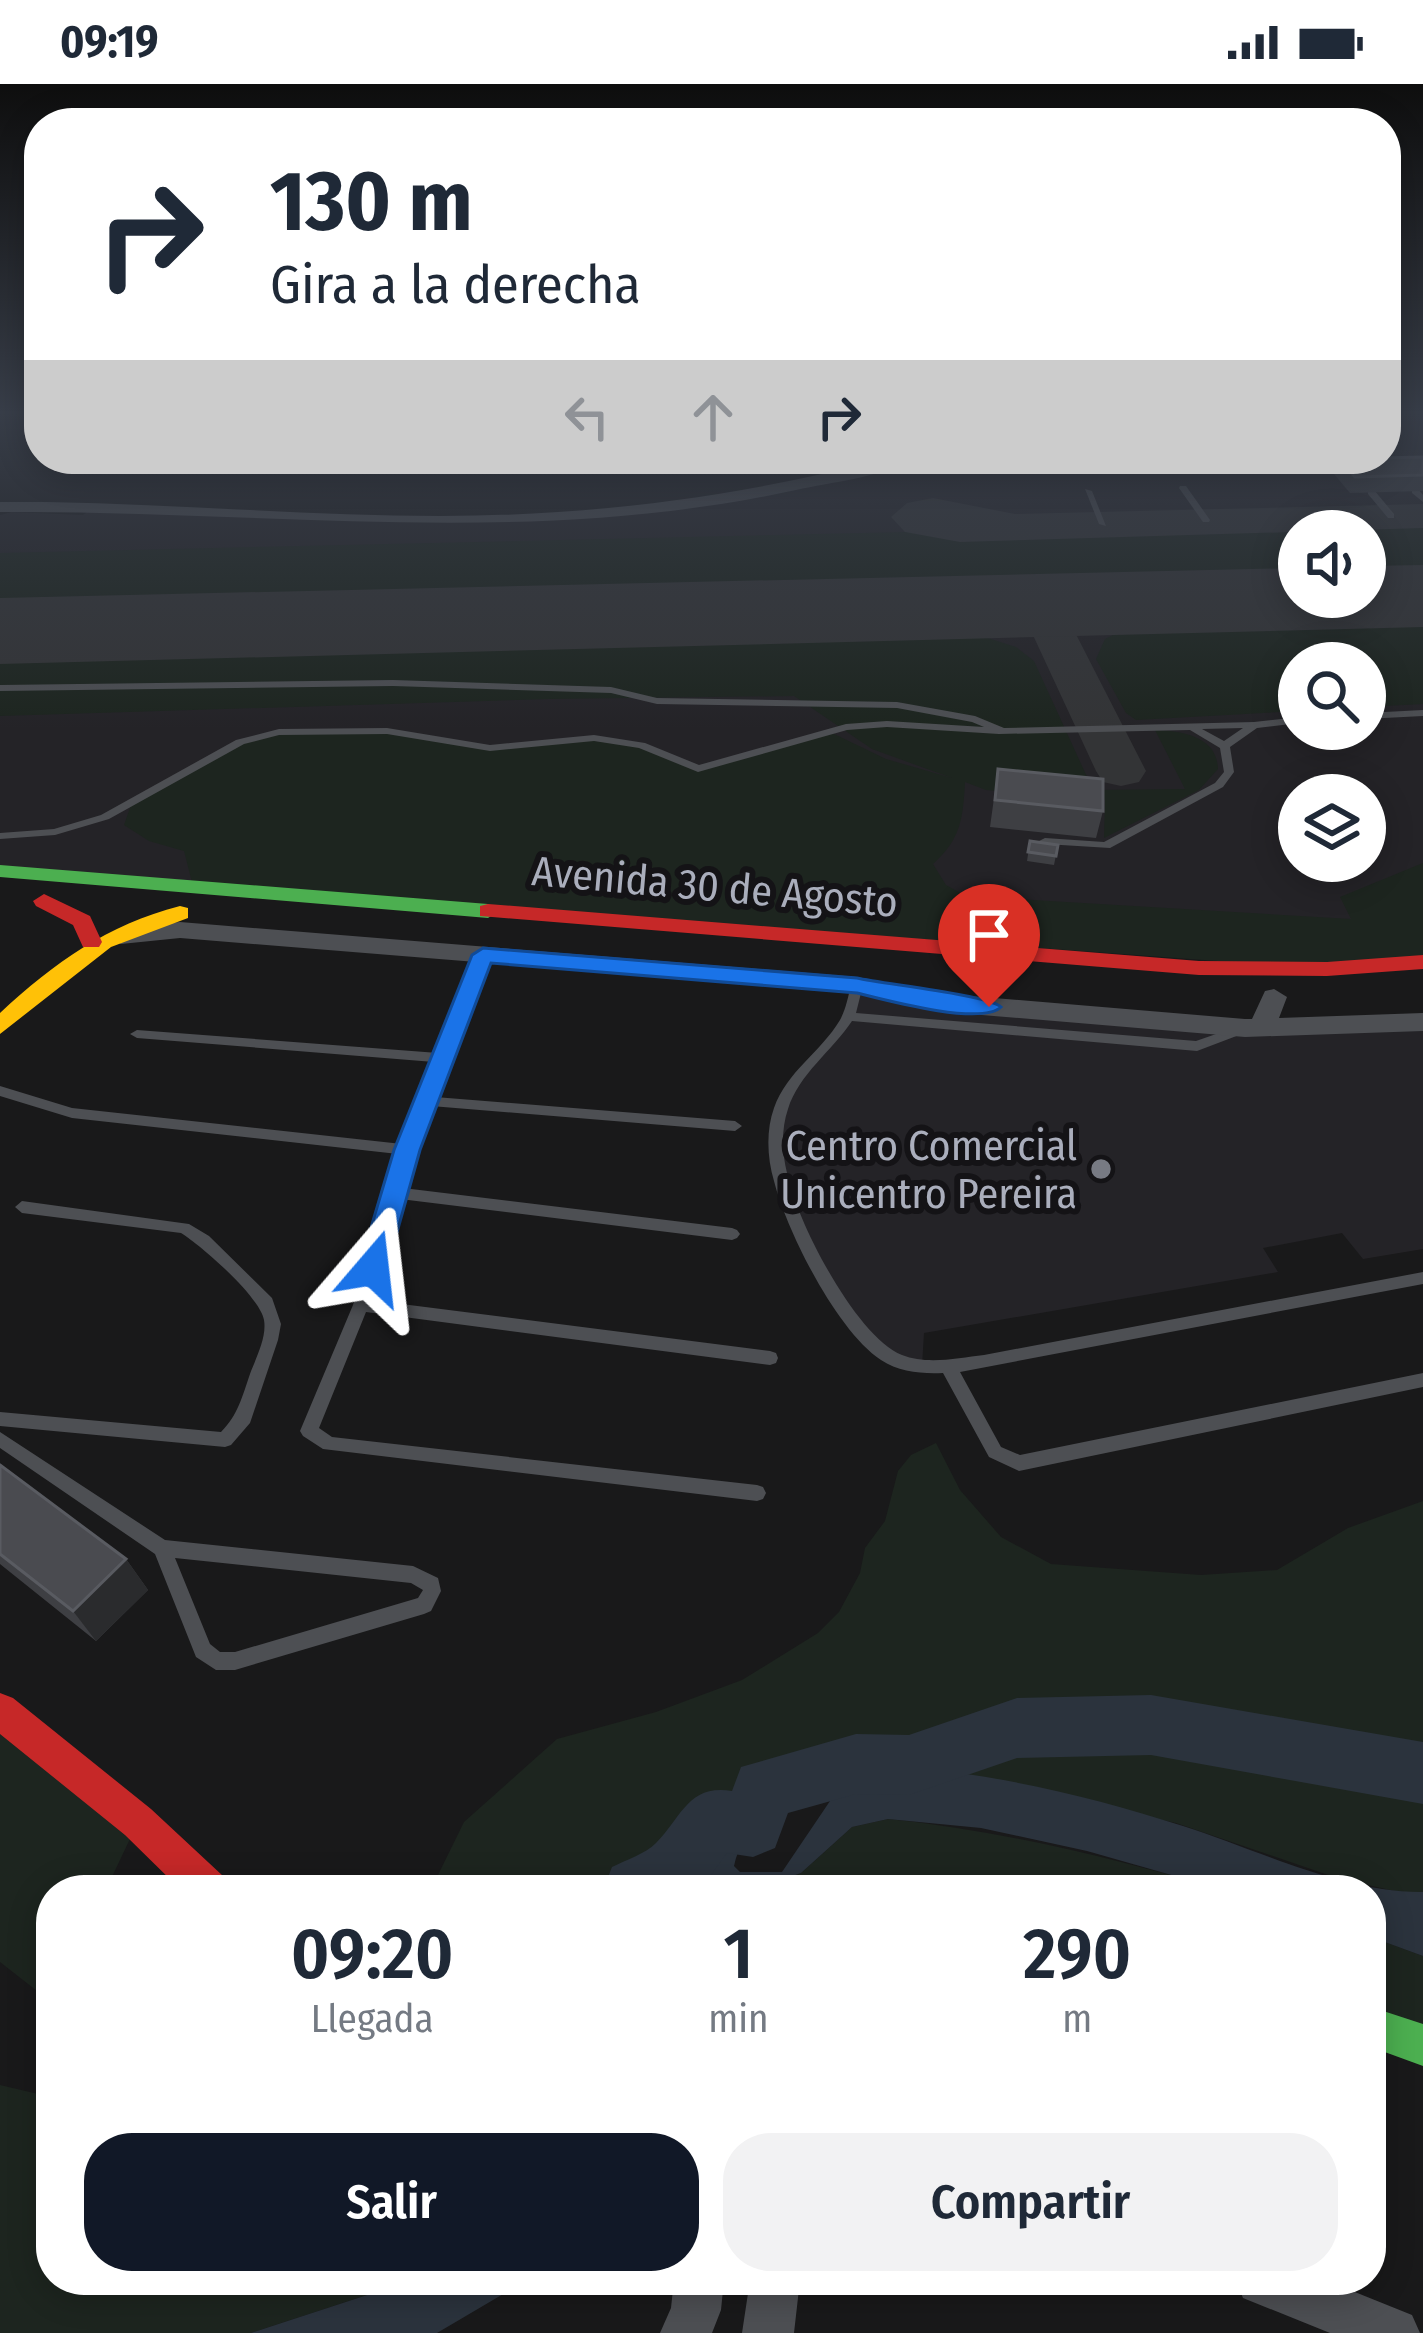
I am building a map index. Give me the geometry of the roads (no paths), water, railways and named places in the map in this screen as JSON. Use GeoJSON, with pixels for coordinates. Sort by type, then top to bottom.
{"type":"FeatureCollection","features":[{"type":"Feature","properties":{"kind":"main road","name":"Avenida 30 de Agosto"},"geometry":{"type":"LineString","coordinates":[[0,871],[1198,968],[1327,969],[1423,962]]}},
{"type":"Feature","properties":{"kind":"main road","name":"Avenida 30 de Agosto"},"geometry":{"type":"LineString","coordinates":[[0,898],[856,976],[1360,996]]}},
{"type":"Feature","properties":{"kind":"main road"},"geometry":{"type":"LineString","coordinates":[[44,901],[82,921],[91,942]]}},
{"type":"Feature","properties":{"kind":"main road"},"geometry":{"type":"LineString","coordinates":[[0,1026],[91,942],[127,925],[180,913]]}},
{"type":"Feature","properties":{"kind":"main road"},"geometry":{"type":"LineString","coordinates":[[0,1711],[138,1822],[193,1875]]}},
{"type":"Feature","properties":{"kind":"main road"},"geometry":{"type":"LineString","coordinates":[[1386,2032],[1423,2045]]}},
{"type":"Feature","properties":{"kind":"street"},"geometry":{"type":"LineString","coordinates":[[91,942],[180,930],[483,955],[856,976],[946,1004],[1254,1028],[1423,1022]]}},
{"type":"Feature","properties":{"kind":"street"},"geometry":{"type":"LineString","coordinates":[[1254,1028],[1295,997]]}},
{"type":"Feature","properties":{"kind":"street"},"geometry":{"type":"LineString","coordinates":[[686,2333],[698,2295]]}},
{"type":"Feature","properties":{"kind":"street"},"geometry":{"type":"LineString","coordinates":[[768,2333],[773,2295]]}},
{"type":"Feature","properties":{"kind":"street"},"geometry":{"type":"LineString","coordinates":[[1299,2295],[1394,2333]]}},
{"type":"Feature","properties":{"kind":"lane"},"geometry":{"type":"LineString","coordinates":[[1100,520],[1102,524]]}},
{"type":"Feature","properties":{"kind":"lane"},"geometry":{"type":"LineString","coordinates":[[0,688],[393,683],[610,690],[657,700],[897,705],[975,719],[1002,731]]}},
{"type":"Feature","properties":{"kind":"lane"},"geometry":{"type":"LineString","coordinates":[[1386,715],[1423,713]]}},
{"type":"Feature","properties":{"kind":"lane"},"geometry":{"type":"LineString","coordinates":[[0,836],[55,832],[106,817],[240,742],[279,732],[387,731],[490,748],[594,738],[641,745],[698,769],[846,727],[887,724],[1002,731],[1278,722]]}},
{"type":"Feature","properties":{"kind":"lane"},"geometry":{"type":"LineString","coordinates":[[1225,746],[1254,725]]}},
{"type":"Feature","properties":{"kind":"lane"},"geometry":{"type":"LineString","coordinates":[[1192,728],[1225,746]]}},
{"type":"Feature","properties":{"kind":"lane"},"geometry":{"type":"LineString","coordinates":[[1045,841],[1112,844],[1219,785],[1229,772],[1225,746]]}},
{"type":"Feature","properties":{"kind":"lane"},"geometry":{"type":"LineString","coordinates":[[483,955],[407,1150],[361,1305],[309,1426],[312,1437],[320,1442],[757,1493]]}},
{"type":"Feature","properties":{"kind":"lane"},"geometry":{"type":"LineString","coordinates":[[856,976],[852,1017],[787,1094],[776,1133],[781,1181],[793,1216],[851,1318],[870,1340],[902,1361],[948,1366],[1423,1278]]}},
{"type":"Feature","properties":{"kind":"lane"},"geometry":{"type":"LineString","coordinates":[[852,1017],[1197,1046],[1254,1028]]}},
{"type":"Feature","properties":{"kind":"lane"},"geometry":{"type":"LineString","coordinates":[[137,1034],[442,1058]]}},
{"type":"Feature","properties":{"kind":"lane"},"geometry":{"type":"LineString","coordinates":[[0,1091],[72,1113],[407,1150]]}},
{"type":"Feature","properties":{"kind":"lane"},"geometry":{"type":"LineString","coordinates":[[427,1101],[735,1126]]}},
{"type":"Feature","properties":{"kind":"lane"},"geometry":{"type":"LineString","coordinates":[[396,1193],[732,1234]]}},
{"type":"Feature","properties":{"kind":"lane"},"geometry":{"type":"LineString","coordinates":[[0,1419],[225,1440],[241,1423],[273,1324],[266,1302],[191,1231],[22,1207]]}},
{"type":"Feature","properties":{"kind":"lane"},"geometry":{"type":"LineString","coordinates":[[361,1305],[770,1358]]}},
{"type":"Feature","properties":{"kind":"lane"},"geometry":{"type":"LineString","coordinates":[[948,1366],[995,1452],[1019,1463],[1423,1380]]}},
{"type":"Feature","properties":{"kind":"lane"},"geometry":{"type":"LineString","coordinates":[[0,1439],[162,1548],[413,1575],[431,1584],[432,1591],[424,1605],[225,1663],[203,1650],[162,1548]]}},
{"type":"Feature","properties":{"kind":"waterway"},"geometry":{"type":"LineString","coordinates":[[664,1875],[676,1869],[713,1819],[753,1826],[763,1789],[856,1764],[909,1765],[1017,1728],[1151,1725],[1423,1773]]}},
{"type":"Feature","properties":{"kind":"place","name":"Centro Comercial Unicentro Pereira"},"geometry":{"type":"Point","coordinates":[1101,1169]}}]}
